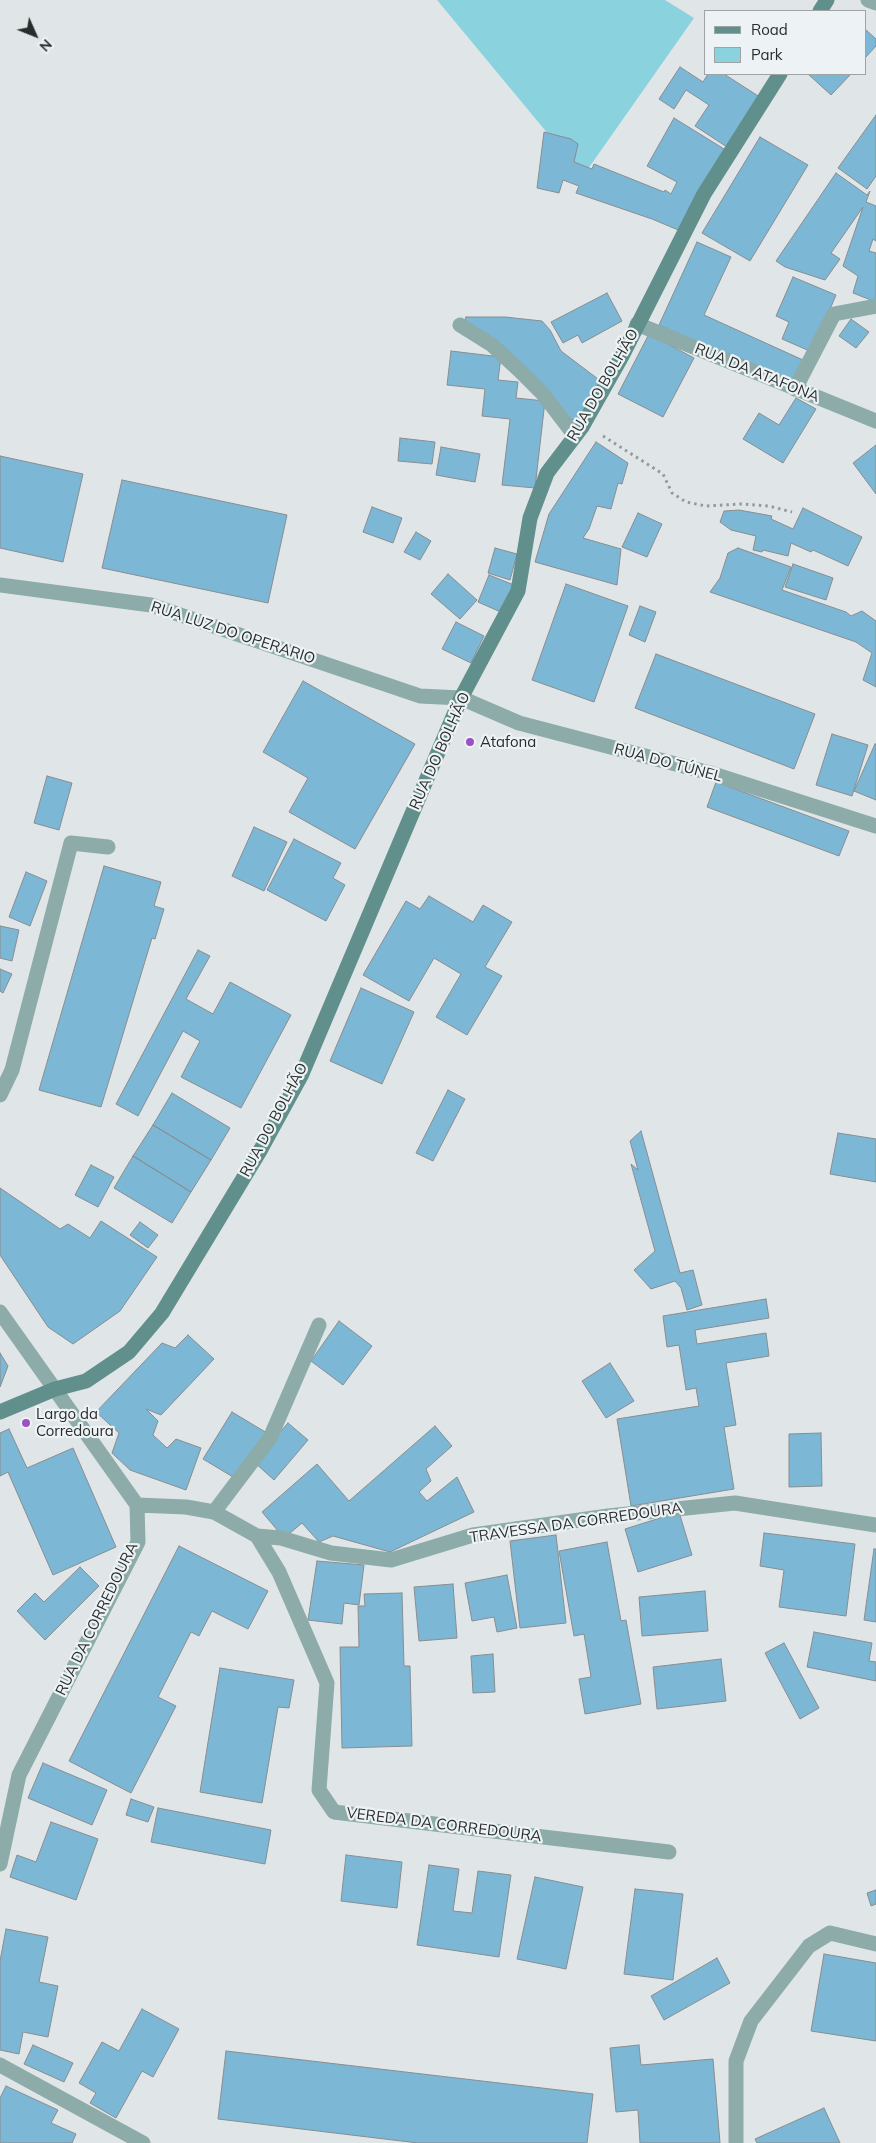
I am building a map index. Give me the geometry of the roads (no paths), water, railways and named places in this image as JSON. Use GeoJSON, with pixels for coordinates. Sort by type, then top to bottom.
{"type":"FeatureCollection","features":[{"type":"Feature","properties":{"kind":"street"},"geometry":{"type":"LineString","coordinates":[[868,0],[876,2]]}},
{"type":"Feature","properties":{"kind":"street","name":"RUA DO BOLHÃO"},"geometry":{"type":"LineString","coordinates":[[0,1412],[54,1389],[86,1381],[129,1352],[162,1313],[261,1149],[300,1076],[461,698],[518,591],[530,518],[547,473],[579,430],[622,356],[704,194],[779,75]]}},
{"type":"Feature","properties":{"kind":"street"},"geometry":{"type":"LineString","coordinates":[[795,389],[834,314],[876,306]]}},
{"type":"Feature","properties":{"kind":"street","name":"RUA DA ATAFONA"},"geometry":{"type":"LineString","coordinates":[[637,324],[876,421]]}},
{"type":"Feature","properties":{"kind":"street"},"geometry":{"type":"LineString","coordinates":[[460,325],[492,345],[579,430]]}},
{"type":"Feature","properties":{"kind":"street","name":"RUA LUZ DO OPERARIO"},"geometry":{"type":"LineString","coordinates":[[0,585],[151,605],[420,696],[461,698]]}},
{"type":"Feature","properties":{"kind":"street","name":"RUA DO TÚNEL"},"geometry":{"type":"LineString","coordinates":[[461,698],[519,723],[710,773],[876,826]]}},
{"type":"Feature","properties":{"kind":"street"},"geometry":{"type":"LineString","coordinates":[[0,1095],[12,1070],[71,843],[108,847]]}},
{"type":"Feature","properties":{"kind":"street"},"geometry":{"type":"LineString","coordinates":[[0,1312],[137,1505]]}},
{"type":"Feature","properties":{"kind":"street"},"geometry":{"type":"LineString","coordinates":[[214,1512],[270,1438],[319,1325]]}},
{"type":"Feature","properties":{"kind":"street","name":"TRAVESSA DA CORREDOURA"},"geometry":{"type":"LineString","coordinates":[[137,1505],[186,1507],[214,1512],[257,1536],[281,1538],[331,1553],[390,1560],[473,1535],[608,1516],[735,1503],[876,1525]]}},
{"type":"Feature","properties":{"kind":"street","name":"RUA DA CORREDOURA"},"geometry":{"type":"LineString","coordinates":[[0,1864],[19,1775],[138,1542],[137,1505]]}},
{"type":"Feature","properties":{"kind":"street","name":"VEREDA DA CORREDOURA"},"geometry":{"type":"LineString","coordinates":[[257,1536],[279,1572],[327,1683],[319,1790],[334,1812],[669,1852]]}},
{"type":"Feature","properties":{"kind":"street"},"geometry":{"type":"LineString","coordinates":[[736,2143],[736,2061],[751,2021],[808,1946],[830,1933],[876,1944]]}},
{"type":"Feature","properties":{"kind":"street"},"geometry":{"type":"LineString","coordinates":[[0,2065],[142,2143]]}},
{"type":"Feature","properties":{"kind":"place","name":"Atafona"},"geometry":{"type":"Point","coordinates":[470,742]}},
{"type":"Feature","properties":{"kind":"place","name":"Largo da Corredoura"},"geometry":{"type":"Point","coordinates":[26,1423]}}]}
